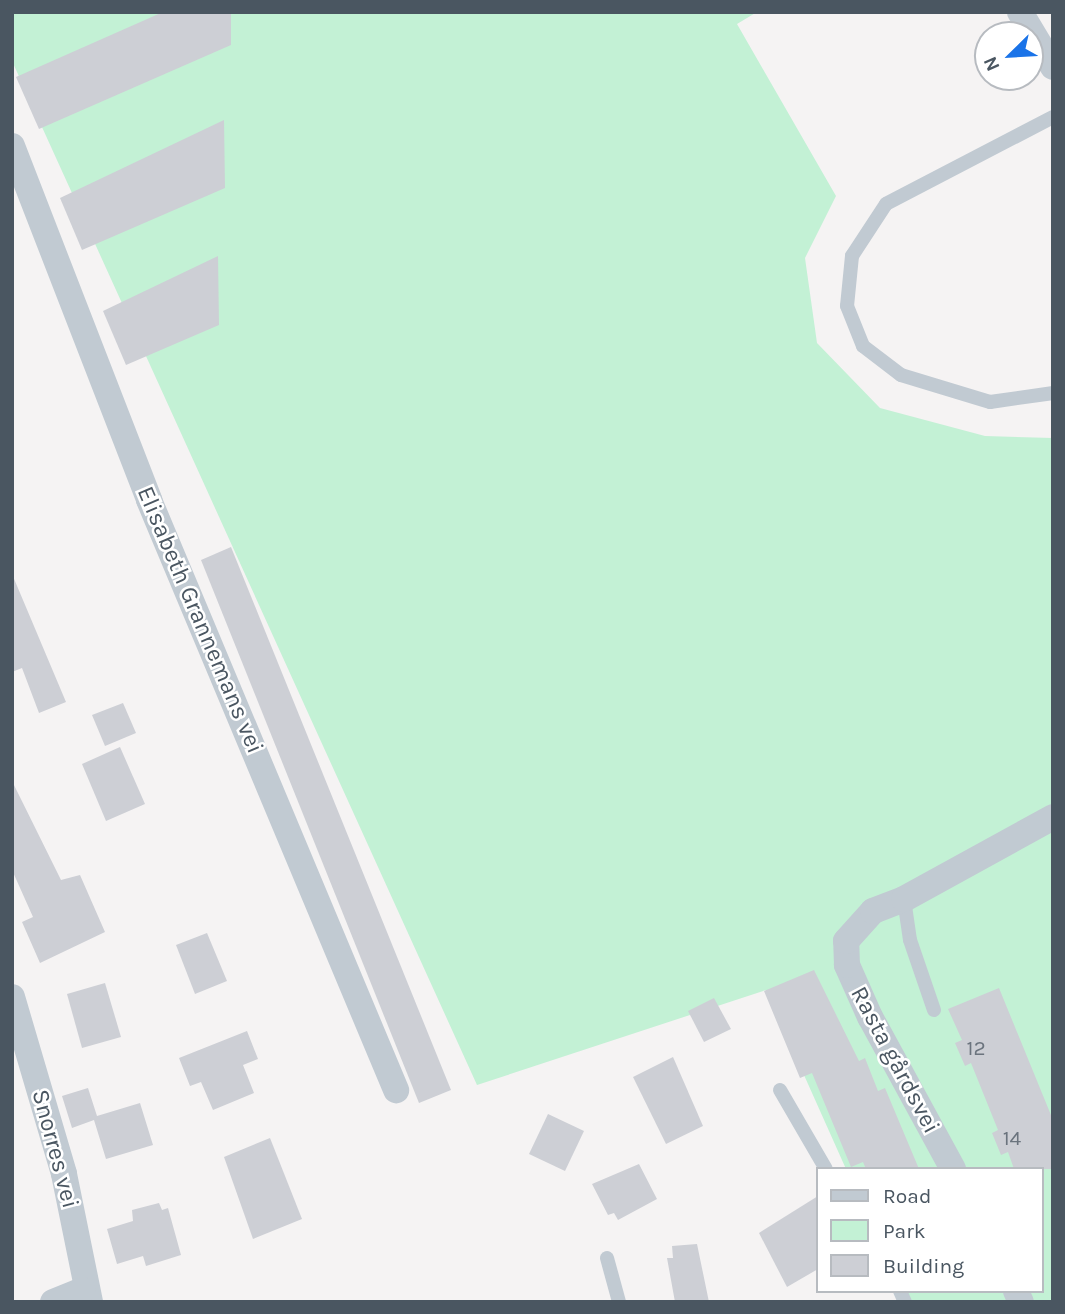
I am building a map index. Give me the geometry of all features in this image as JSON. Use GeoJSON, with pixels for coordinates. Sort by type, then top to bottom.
{"type":"FeatureCollection","features":[{"type":"Feature","properties":{"kind":"street"},"geometry":{"type":"LineString","coordinates":[[1020,12],[1051,57]]}},
{"type":"Feature","properties":{"kind":"street","name":"Elisabeth Grannemans vei"},"geometry":{"type":"LineString","coordinates":[[12,146],[149,500],[396,1090]]}},
{"type":"Feature","properties":{"kind":"street","name":"Rasta gårdsvei"},"geometry":{"type":"LineString","coordinates":[[952,1167],[847,965],[846,941],[852,928],[873,911],[904,899],[1053,817]]}},
{"type":"Feature","properties":{"kind":"street","name":"Snorres vei"},"geometry":{"type":"LineString","coordinates":[[12,997],[64,1174],[87,1296]]}},
{"type":"Feature","properties":{"kind":"street"},"geometry":{"type":"LineString","coordinates":[[53,1302],[87,1296]]}},
{"type":"Feature","properties":{"kind":"lane"},"geometry":{"type":"LineString","coordinates":[[1053,117],[886,204],[852,256],[847,306],[863,346],[901,375],[990,402],[1053,393]]}},
{"type":"Feature","properties":{"kind":"lane"},"geometry":{"type":"LineString","coordinates":[[904,899],[909,940],[934,1010]]}},
{"type":"Feature","properties":{"kind":"lane"},"geometry":{"type":"LineString","coordinates":[[780,1090],[826,1167]]}},
{"type":"Feature","properties":{"kind":"lane"},"geometry":{"type":"LineString","coordinates":[[607,1258],[619,1302]]}},
{"type":"Feature","properties":{"kind":"green space"},"geometry":{"type":"Polygon","coordinates":[[[12,12],[757,12],[737,24],[836,196],[805,258],[817,343],[880,408],[985,436],[1053,438],[1053,1302],[906,1302],[902,1293],[1044,1293],[1044,1167],[845,1167],[766,990],[477,1085],[12,61],[12,12]]]}},
{"type":"Feature","properties":{"kind":"building"},"geometry":{"type":"Polygon","coordinates":[[[163,12],[231,12],[231,45],[39,129],[16,77],[163,12]]]}},
{"type":"Feature","properties":{"kind":"building"},"geometry":{"type":"Polygon","coordinates":[[[224,120],[225,188],[82,250],[60,198],[224,120]]]}},
{"type":"Feature","properties":{"kind":"building"},"geometry":{"type":"Polygon","coordinates":[[[218,256],[219,325],[126,365],[103,311],[218,256]]]}},
{"type":"Feature","properties":{"kind":"building"},"geometry":{"type":"Polygon","coordinates":[[[231,547],[451,1090],[419,1103],[201,560],[231,547]]]}},
{"type":"Feature","properties":{"kind":"building"},"geometry":{"type":"Polygon","coordinates":[[[12,574],[66,702],[39,713],[22,668],[12,672],[12,574]]]}},
{"type":"Feature","properties":{"kind":"building"},"geometry":{"type":"Polygon","coordinates":[[[123,703],[136,733],[105,746],[92,715],[123,703]]]}},
{"type":"Feature","properties":{"kind":"building"},"geometry":{"type":"Polygon","coordinates":[[[120,747],[145,804],[106,821],[82,764],[120,747]]]}},
{"type":"Feature","properties":{"kind":"building"},"geometry":{"type":"Polygon","coordinates":[[[12,781],[61,880],[80,875],[105,932],[40,963],[22,922],[33,917],[12,870],[12,781]]]}},
{"type":"Feature","properties":{"kind":"building"},"geometry":{"type":"Polygon","coordinates":[[[207,933],[227,981],[195,994],[176,945],[207,933]]]}},
{"type":"Feature","properties":{"kind":"building"},"geometry":{"type":"Polygon","coordinates":[[[814,970],[859,1061],[865,1058],[878,1091],[885,1088],[918,1167],[865,1167],[863,1162],[851,1167],[812,1073],[800,1078],[764,991],[814,970]]]}},
{"type":"Feature","properties":{"kind":"building"},"geometry":{"type":"Polygon","coordinates":[[[105,983],[121,1037],[82,1048],[67,994],[105,983]]]}},
{"type":"Feature","properties":{"kind":"building"},"geometry":{"type":"Polygon","coordinates":[[[999,988],[1053,1120],[1053,1169],[1013,1167],[1008,1152],[1001,1155],[992,1133],[998,1130],[971,1063],[965,1066],[955,1043],[962,1040],[948,1009],[999,988]]]}},
{"type":"Feature","properties":{"kind":"building"},"geometry":{"type":"Polygon","coordinates":[[[714,998],[731,1029],[704,1042],[688,1011],[714,998]]]}},
{"type":"Feature","properties":{"kind":"building"},"geometry":{"type":"Polygon","coordinates":[[[247,1031],[258,1059],[243,1065],[254,1093],[213,1110],[201,1082],[190,1086],[179,1058],[247,1031]]]}},
{"type":"Feature","properties":{"kind":"building"},"geometry":{"type":"Polygon","coordinates":[[[673,1057],[703,1126],[666,1144],[633,1077],[673,1057]]]}},
{"type":"Feature","properties":{"kind":"building"},"geometry":{"type":"Polygon","coordinates":[[[88,1088],[97,1116],[140,1103],[153,1145],[106,1159],[94,1120],[72,1128],[62,1096],[88,1088]]]}},
{"type":"Feature","properties":{"kind":"building"},"geometry":{"type":"Polygon","coordinates":[[[548,1114],[584,1131],[565,1171],[529,1154],[548,1114]]]}},
{"type":"Feature","properties":{"kind":"building"},"geometry":{"type":"Polygon","coordinates":[[[270,1138],[302,1219],[253,1239],[224,1157],[270,1138]]]}},
{"type":"Feature","properties":{"kind":"building"},"geometry":{"type":"Polygon","coordinates":[[[639,1164],[657,1199],[618,1220],[614,1213],[608,1215],[592,1184],[639,1164]]]}},
{"type":"Feature","properties":{"kind":"building"},"geometry":{"type":"Polygon","coordinates":[[[816,1197],[816,1270],[787,1287],[759,1233],[816,1197]]]}},
{"type":"Feature","properties":{"kind":"building"},"geometry":{"type":"Polygon","coordinates":[[[159,1203],[162,1210],[168,1208],[181,1255],[146,1266],[143,1256],[117,1264],[107,1229],[133,1221],[132,1210],[159,1203]]]}},
{"type":"Feature","properties":{"kind":"building"},"geometry":{"type":"Polygon","coordinates":[[[697,1244],[709,1302],[675,1302],[667,1258],[673,1258],[672,1246],[697,1244]]]}}]}
